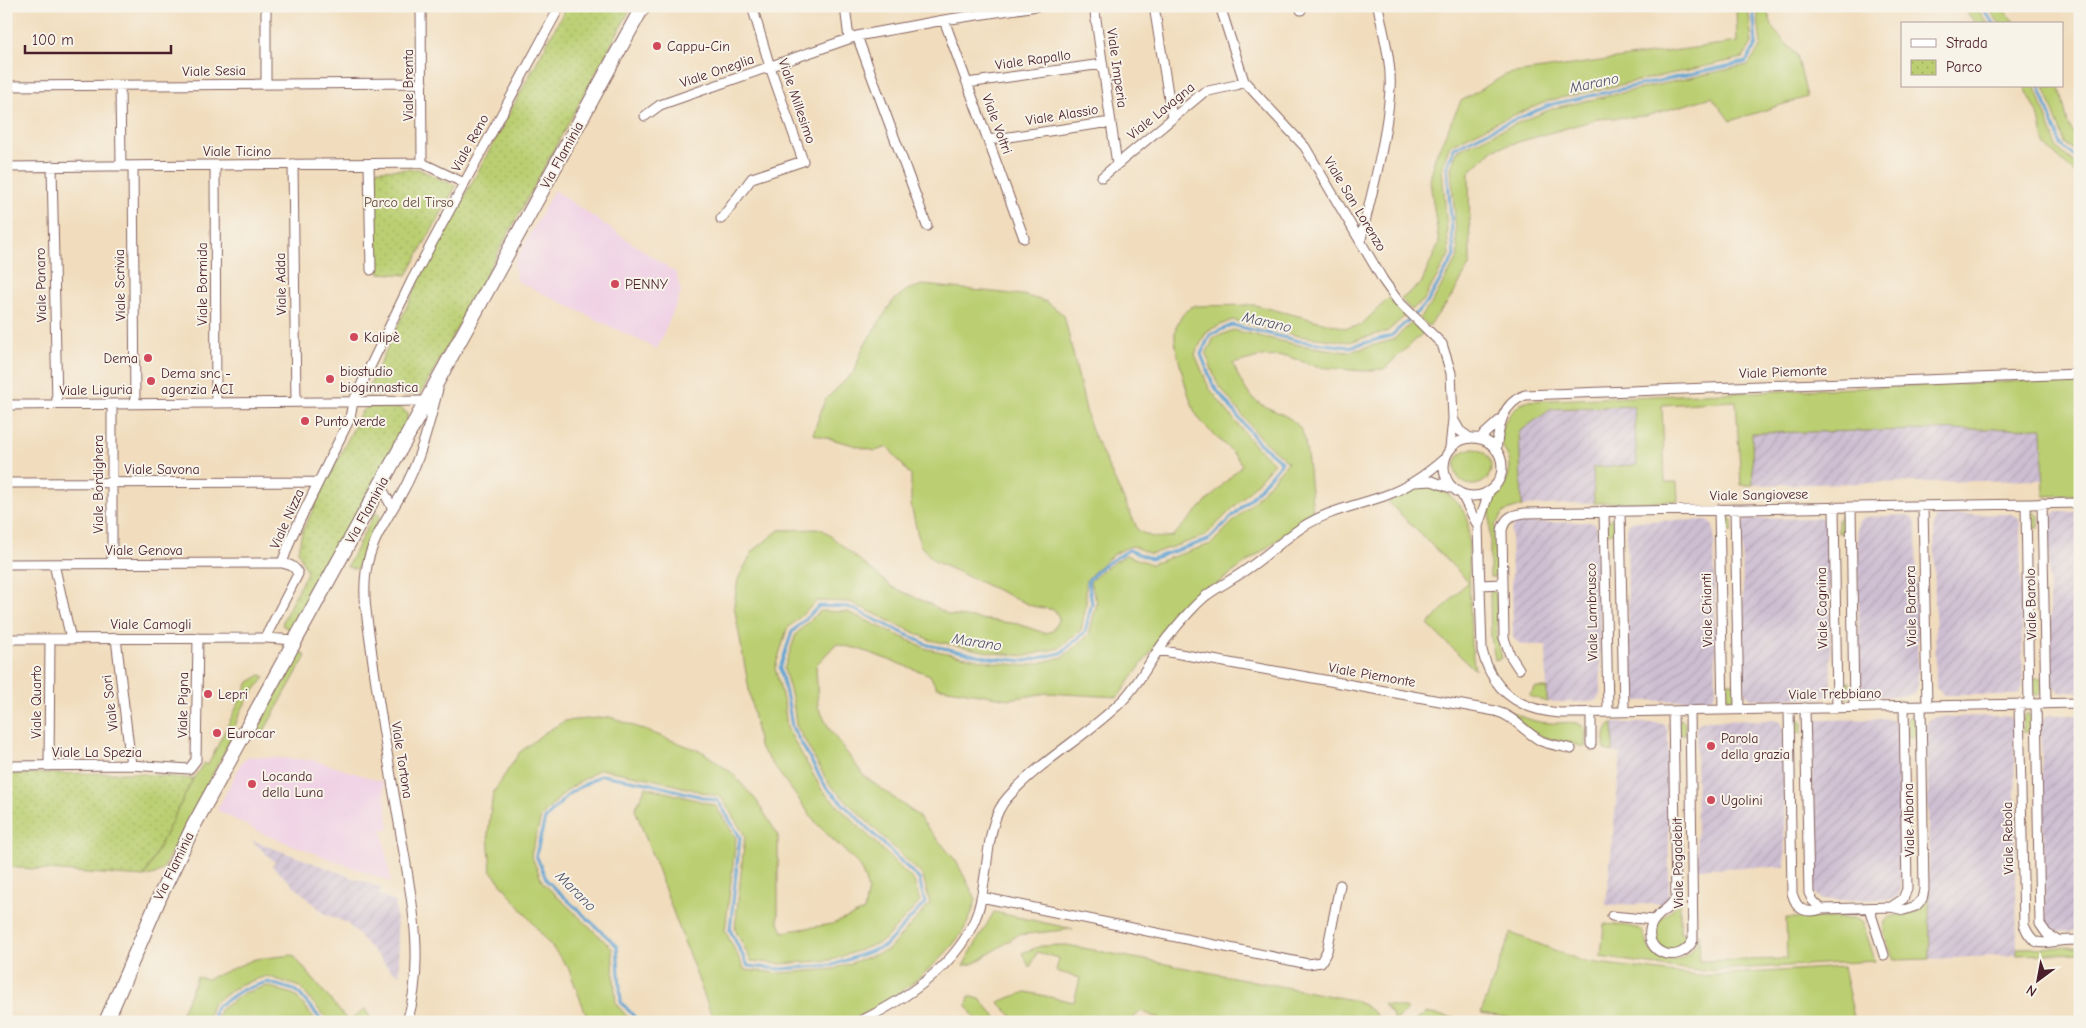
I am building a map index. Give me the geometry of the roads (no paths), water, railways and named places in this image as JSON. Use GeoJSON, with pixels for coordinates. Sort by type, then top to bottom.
{"type":"FeatureCollection","features":[{"type":"Feature","properties":{"kind":"main road","name":"Via Flaminia"},"geometry":{"type":"LineString","coordinates":[[106,1022],[160,896],[194,825],[643,6]]}},
{"type":"Feature","properties":{"kind":"street"},"geometry":{"type":"LineString","coordinates":[[266,6],[266,84]]}},
{"type":"Feature","properties":{"kind":"street","name":"Viale Brenta"},"geometry":{"type":"LineString","coordinates":[[421,6],[422,164]]}},
{"type":"Feature","properties":{"kind":"street","name":"Viale Reno"},"geometry":{"type":"LineString","coordinates":[[353,402],[412,280],[560,6]]}},
{"type":"Feature","properties":{"kind":"street","name":"Viale Millesimo"},"geometry":{"type":"LineString","coordinates":[[721,219],[752,178],[803,161],[770,67],[752,6]]}},
{"type":"Feature","properties":{"kind":"street"},"geometry":{"type":"LineString","coordinates":[[845,6],[853,38],[927,226]]}},
{"type":"Feature","properties":{"kind":"street","name":"Viale Oneglia"},"geometry":{"type":"LineString","coordinates":[[645,116],[660,105],[853,38],[944,20],[1038,6]]}},
{"type":"Feature","properties":{"kind":"street","name":"Viale Imperia"},"geometry":{"type":"LineString","coordinates":[[1094,6],[1117,164]]}},
{"type":"Feature","properties":{"kind":"street"},"geometry":{"type":"LineString","coordinates":[[1154,6],[1172,118]]}},
{"type":"Feature","properties":{"kind":"street","name":"Viale San Lorenzo"},"geometry":{"type":"LineString","coordinates":[[1220,6],[1244,81],[1305,147],[1383,280],[1398,301],[1442,344],[1451,373],[1454,419],[1450,448]]}},
{"type":"Feature","properties":{"kind":"street"},"geometry":{"type":"LineString","coordinates":[[1360,240],[1386,126],[1390,89],[1390,69],[1378,6]]}},
{"type":"Feature","properties":{"kind":"street","name":"Viale Voltri"},"geometry":{"type":"LineString","coordinates":[[944,20],[1024,238]]}},
{"type":"Feature","properties":{"kind":"street","name":"Viale Rapallo"},"geometry":{"type":"LineString","coordinates":[[967,82],[1102,64]]}},
{"type":"Feature","properties":{"kind":"street","name":"Viale Lavagna"},"geometry":{"type":"LineString","coordinates":[[1102,177],[1204,92],[1236,85],[1244,81]]}},
{"type":"Feature","properties":{"kind":"street","name":"Viale Sesia"},"geometry":{"type":"LineString","coordinates":[[6,86],[422,83]]}},
{"type":"Feature","properties":{"kind":"street"},"geometry":{"type":"LineString","coordinates":[[120,85],[121,166]]}},
{"type":"Feature","properties":{"kind":"street","name":"Viale Alassio"},"geometry":{"type":"LineString","coordinates":[[988,140],[1111,122]]}},
{"type":"Feature","properties":{"kind":"street","name":"Viale Adda"},"geometry":{"type":"LineString","coordinates":[[293,164],[296,402]]}},
{"type":"Feature","properties":{"kind":"street"},"geometry":{"type":"LineString","coordinates":[[369,164],[372,270]]}},
{"type":"Feature","properties":{"kind":"street","name":"Viale Ticino"},"geometry":{"type":"LineString","coordinates":[[6,166],[422,164],[464,184]]}},
{"type":"Feature","properties":{"kind":"street","name":"Viale Bormida"},"geometry":{"type":"LineString","coordinates":[[215,165],[216,403]]}},
{"type":"Feature","properties":{"kind":"street","name":"Viale Panaro"},"geometry":{"type":"LineString","coordinates":[[52,166],[57,404]]}},
{"type":"Feature","properties":{"kind":"street","name":"Viale Scrivia"},"geometry":{"type":"LineString","coordinates":[[133,166],[135,404]]}},
{"type":"Feature","properties":{"kind":"street","name":"Viale Piemonte"},"geometry":{"type":"LineString","coordinates":[[1475,438],[1500,420],[1512,402],[1525,395],[2080,374]]}},
{"type":"Feature","properties":{"kind":"street","name":"Viale Tortona"},"geometry":{"type":"LineString","coordinates":[[406,1022],[414,1000],[417,964],[414,914],[375,678],[365,602],[366,571],[371,552],[392,507],[402,492],[426,436],[441,376]]}},
{"type":"Feature","properties":{"kind":"street","name":"Viale Liguria"},"geometry":{"type":"LineString","coordinates":[[6,405],[426,401]]}},
{"type":"Feature","properties":{"kind":"street","name":"Viale Nizza"},"geometry":{"type":"LineString","coordinates":[[265,638],[298,574],[295,568],[282,563],[292,536],[350,418],[353,402]]}},
{"type":"Feature","properties":{"kind":"street","name":"Viale Bordighera"},"geometry":{"type":"LineString","coordinates":[[112,404],[112,564]]}},
{"type":"Feature","properties":{"kind":"street"},"geometry":{"type":"LineString","coordinates":[[1415,482],[1432,481],[1462,495],[1471,497],[1489,492],[1496,486],[1501,477],[1502,468],[1501,458],[1496,450],[1492,445],[1460,431],[1454,419]]}},
{"type":"Feature","properties":{"kind":"street","name":"Viale Piemonte"},"geometry":{"type":"LineString","coordinates":[[1496,450],[1500,420]]}},
{"type":"Feature","properties":{"kind":"street"},"geometry":{"type":"LineString","coordinates":[[1452,489],[1444,474],[1445,458],[1450,448],[1463,440],[1475,438]]}},
{"type":"Feature","properties":{"kind":"street"},"geometry":{"type":"LineString","coordinates":[[859,1022],[880,1012],[920,985],[946,962],[968,934],[976,919],[993,828],[1005,799],[1018,786],[1123,700],[1171,633],[1206,596],[1248,569],[1309,522],[1348,506],[1385,496],[1415,482],[1445,458]]}},
{"type":"Feature","properties":{"kind":"street","name":"Viale Savona"},"geometry":{"type":"LineString","coordinates":[[6,483],[318,482]]}},
{"type":"Feature","properties":{"kind":"street"},"geometry":{"type":"LineString","coordinates":[[380,486],[392,507]]}},
{"type":"Feature","properties":{"kind":"street","name":"Viale Trebbiano"},"geometry":{"type":"LineString","coordinates":[[1489,492],[1478,526],[1482,650],[1488,670],[1500,688],[1527,707],[1543,712],[1624,712],[2080,703]]}},
{"type":"Feature","properties":{"kind":"street","name":"Viale Trebbiano"},"geometry":{"type":"LineString","coordinates":[[1462,495],[1478,526]]}},
{"type":"Feature","properties":{"kind":"street","name":"Viale Barolo"},"geometry":{"type":"LineString","coordinates":[[2042,503],[2046,704]]}},
{"type":"Feature","properties":{"kind":"street","name":"Viale Sangiovese"},"geometry":{"type":"LineString","coordinates":[[1520,670],[1510,655],[1504,638],[1502,530],[1511,515],[1604,511],[2080,503]]}},
{"type":"Feature","properties":{"kind":"street","name":"Viale Barolo"},"geometry":{"type":"LineString","coordinates":[[2026,504],[2032,704]]}},
{"type":"Feature","properties":{"kind":"street","name":"Viale Barbera"},"geometry":{"type":"LineString","coordinates":[[1924,506],[1924,706]]}},
{"type":"Feature","properties":{"kind":"street","name":"Viale Cagnina"},"geometry":{"type":"LineString","coordinates":[[1834,507],[1837,708]]}},
{"type":"Feature","properties":{"kind":"street"},"geometry":{"type":"LineString","coordinates":[[1851,507],[1854,707]]}},
{"type":"Feature","properties":{"kind":"street","name":"Viale Chianti"},"geometry":{"type":"LineString","coordinates":[[1719,509],[1723,710]]}},
{"type":"Feature","properties":{"kind":"street"},"geometry":{"type":"LineString","coordinates":[[1735,509],[1739,710]]}},
{"type":"Feature","properties":{"kind":"street","name":"Viale Lambrusco"},"geometry":{"type":"LineString","coordinates":[[1604,511],[1608,712]]}},
{"type":"Feature","properties":{"kind":"street"},"geometry":{"type":"LineString","coordinates":[[1620,511],[1624,712]]}},
{"type":"Feature","properties":{"kind":"street","name":"Viale Genova"},"geometry":{"type":"LineString","coordinates":[[6,564],[282,563]]}},
{"type":"Feature","properties":{"kind":"street"},"geometry":{"type":"LineString","coordinates":[[54,564],[70,639]]}},
{"type":"Feature","properties":{"kind":"street"},"geometry":{"type":"LineString","coordinates":[[1480,585],[1503,584]]}},
{"type":"Feature","properties":{"kind":"street","name":"Viale Quarto"},"geometry":{"type":"LineString","coordinates":[[49,766],[50,638]]}},
{"type":"Feature","properties":{"kind":"street","name":"Viale Sori"},"geometry":{"type":"LineString","coordinates":[[116,638],[131,765]]}},
{"type":"Feature","properties":{"kind":"street","name":"Viale Pigna"},"geometry":{"type":"LineString","coordinates":[[189,769],[196,760],[198,638]]}},
{"type":"Feature","properties":{"kind":"street","name":"Viale Camogli"},"geometry":{"type":"LineString","coordinates":[[6,639],[265,638],[296,640]]}},
{"type":"Feature","properties":{"kind":"street","name":"Viale Piemonte"},"geometry":{"type":"LineString","coordinates":[[1158,650],[1508,714],[1528,732],[1543,742],[1572,749]]}},
{"type":"Feature","properties":{"kind":"street","name":"Viale Rebola"},"geometry":{"type":"LineString","coordinates":[[2019,704],[2024,925],[2029,938],[2042,944],[2080,940]]}},
{"type":"Feature","properties":{"kind":"street"},"geometry":{"type":"LineString","coordinates":[[2032,704],[2040,924],[2047,934],[2061,941]]}},
{"type":"Feature","properties":{"kind":"street","name":"Viale Albana"},"geometry":{"type":"LineString","coordinates":[[1891,908],[1903,899],[1907,889],[1904,706]]}},
{"type":"Feature","properties":{"kind":"street","name":"Viale Albana"},"geometry":{"type":"LineString","coordinates":[[1789,708],[1792,893],[1795,903],[1801,909],[1812,912],[1822,909],[1891,908],[1904,910],[1916,906],[1922,898],[1924,890],[1924,706]]}},
{"type":"Feature","properties":{"kind":"street"},"geometry":{"type":"LineString","coordinates":[[1805,708],[1809,893],[1813,901],[1822,909]]}},
{"type":"Feature","properties":{"kind":"street","name":"Viale Pagadebit"},"geometry":{"type":"LineString","coordinates":[[1673,711],[1676,898],[1672,906],[1654,920],[1650,934],[1654,946],[1659,951],[1672,955],[1679,954],[1690,946],[1693,933],[1690,710]]}},
{"type":"Feature","properties":{"kind":"street"},"geometry":{"type":"LineString","coordinates":[[1591,712],[1591,744]]}},
{"type":"Feature","properties":{"kind":"street","name":"Viale La Spezia"},"geometry":{"type":"LineString","coordinates":[[6,766],[131,765],[189,769]]}},
{"type":"Feature","properties":{"kind":"street"},"geometry":{"type":"LineString","coordinates":[[981,897],[1308,964],[1321,962],[1327,951],[1340,884]]}},
{"type":"Feature","properties":{"kind":"street"},"geometry":{"type":"LineString","coordinates":[[1869,908],[1884,955]]}},
{"type":"Feature","properties":{"kind":"street","name":"Viale Pagadebit"},"geometry":{"type":"LineString","coordinates":[[1612,916],[1654,920]]}},
{"type":"Feature","properties":{"kind":"waterway","name":"Marano"},"geometry":{"type":"LineString","coordinates":[[639,1022],[621,1002],[617,946],[547,881],[536,855],[545,819],[570,793],[601,775],[647,783],[718,801],[740,837],[730,930],[748,966],[781,969],[833,965],[885,946],[925,903],[919,879],[826,787],[792,727],[780,668],[792,632],[819,606],[849,607],[928,645],[992,658],[1026,661],[1061,653],[1085,632],[1092,603],[1088,581],[1101,567],[1129,550],[1151,559],[1208,540],[1252,497],[1282,462],[1258,442],[1213,385],[1201,354],[1210,335],[1232,325],[1299,341],[1349,347],[1391,336],[1427,303],[1454,256],[1447,167],[1454,148],[1499,126],[1553,104],[1746,62],[1756,45],[1753,6]]}},
{"type":"Feature","properties":{"kind":"waterway","name":"Marano"},"geometry":{"type":"LineString","coordinates":[[1980,6],[1992,22]]}},
{"type":"Feature","properties":{"kind":"waterway","name":"Marano"},"geometry":{"type":"LineString","coordinates":[[2040,88],[2061,145],[2080,162]]}},
{"type":"Feature","properties":{"kind":"waterway","name":"Marano"},"geometry":{"type":"LineString","coordinates":[[212,1022],[216,1007],[242,990],[267,982],[297,991],[323,1022]]}},
{"type":"Feature","properties":{"kind":"place","name":"Cappu-Cin"},"geometry":{"type":"Point","coordinates":[657,46]}},
{"type":"Feature","properties":{"kind":"place","name":"PENNY"},"geometry":{"type":"Point","coordinates":[615,284]}},
{"type":"Feature","properties":{"kind":"place","name":"Kalipè"},"geometry":{"type":"Point","coordinates":[354,337]}},
{"type":"Feature","properties":{"kind":"place","name":"Dema"},"geometry":{"type":"Point","coordinates":[148,358]}},
{"type":"Feature","properties":{"kind":"place","name":"biostudio bioginnastica"},"geometry":{"type":"Point","coordinates":[330,379]}},
{"type":"Feature","properties":{"kind":"place","name":"Dema snc - agenzia ACI"},"geometry":{"type":"Point","coordinates":[151,381]}},
{"type":"Feature","properties":{"kind":"place","name":"Punto verde"},"geometry":{"type":"Point","coordinates":[305,421]}},
{"type":"Feature","properties":{"kind":"place","name":"Lepri"},"geometry":{"type":"Point","coordinates":[208,694]}},
{"type":"Feature","properties":{"kind":"place","name":"Eurocar"},"geometry":{"type":"Point","coordinates":[217,733]}},
{"type":"Feature","properties":{"kind":"place","name":"Parola della grazia"},"geometry":{"type":"Point","coordinates":[1711,746]}},
{"type":"Feature","properties":{"kind":"place","name":"Locanda della Luna"},"geometry":{"type":"Point","coordinates":[252,784]}},
{"type":"Feature","properties":{"kind":"place","name":"Ugolini"},"geometry":{"type":"Point","coordinates":[1711,800]}},
{"type":"Feature","properties":{"kind":"park label","name":"Parco del Tirso"},"geometry":{"type":"Point","coordinates":[409,202]}}]}
